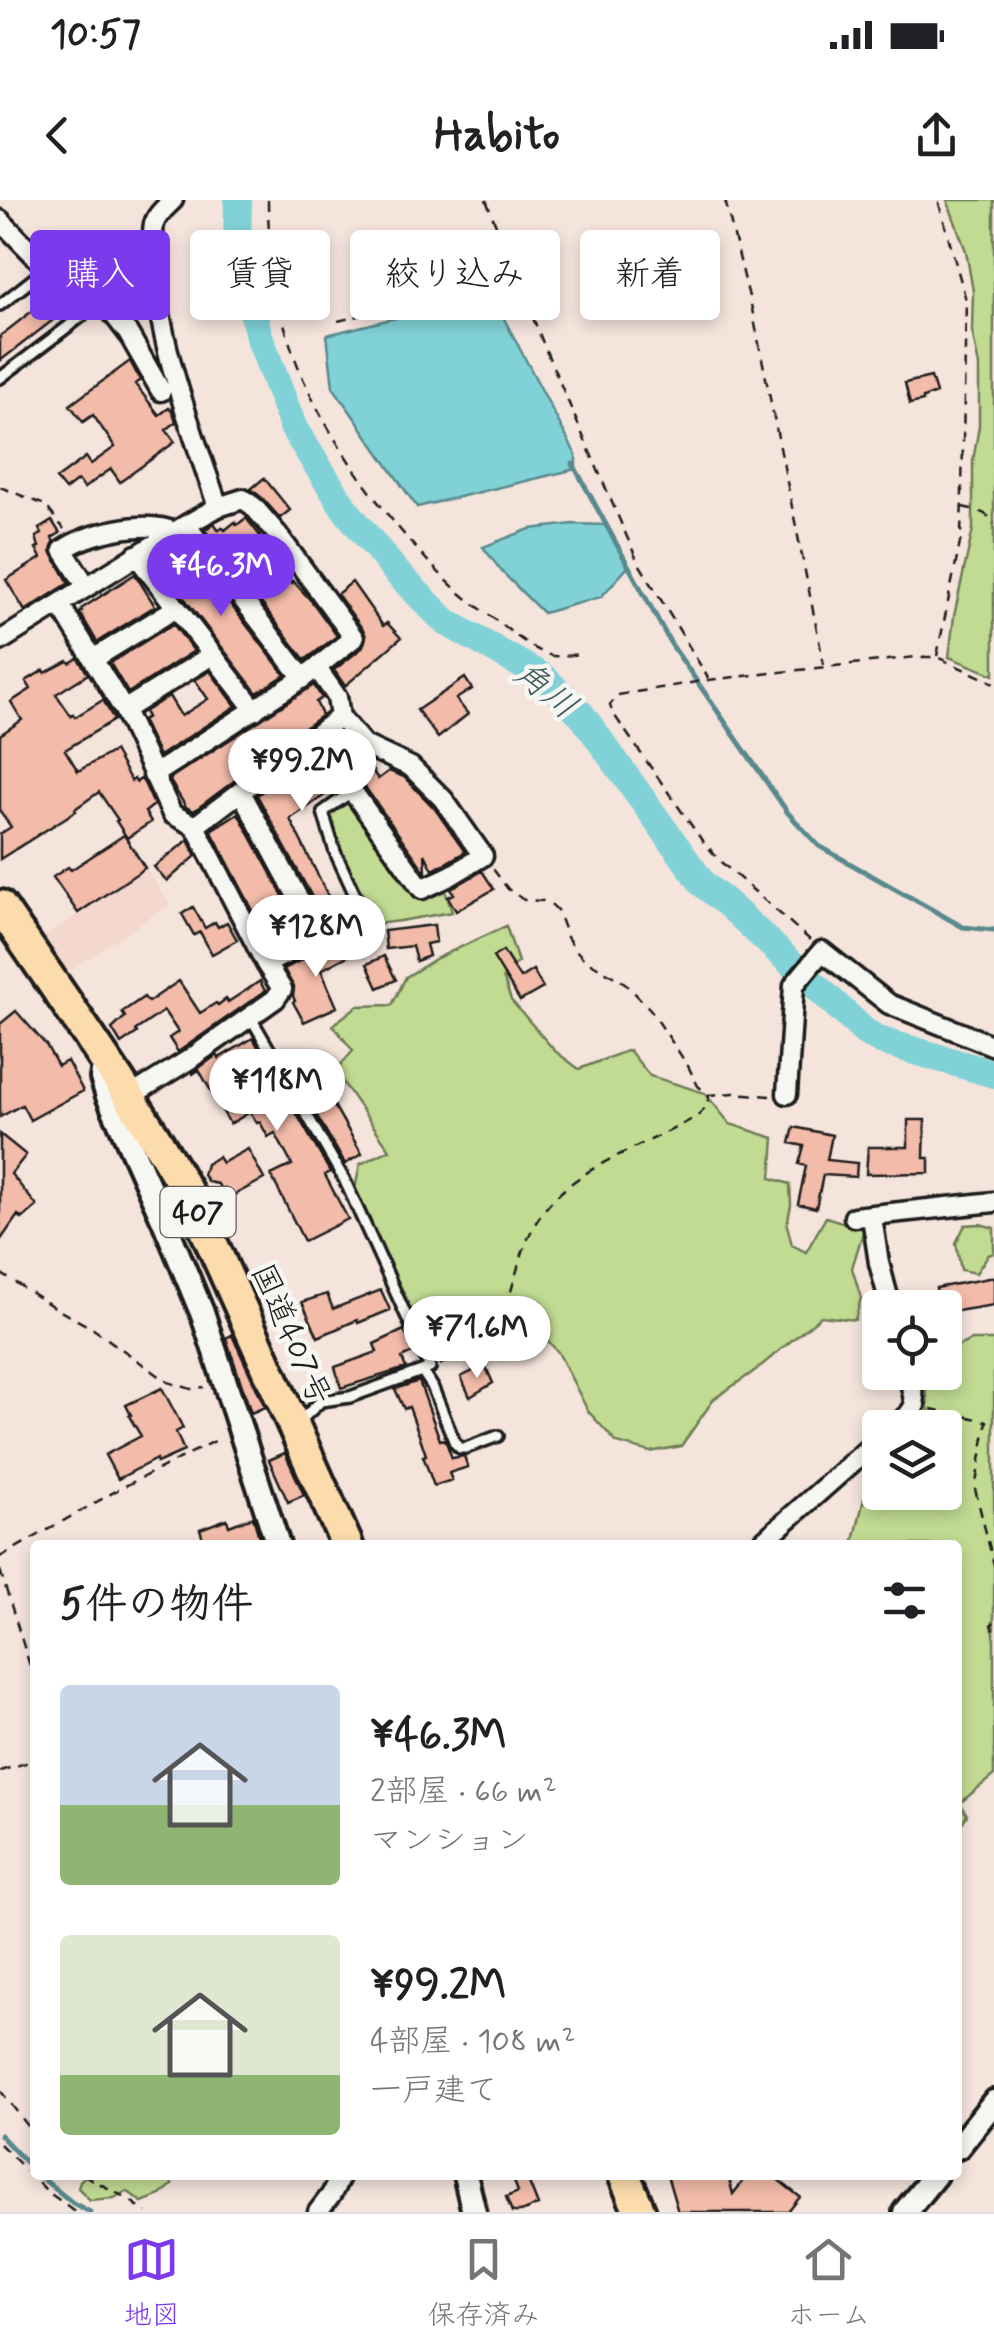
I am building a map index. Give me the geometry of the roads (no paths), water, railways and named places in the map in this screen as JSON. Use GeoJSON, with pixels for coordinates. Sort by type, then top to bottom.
{"type":"FeatureCollection","features":[{"type":"Feature","properties":{"kind":"highway","name":"国道407号"},"geometry":{"type":"LineString","coordinates":[[0,906],[129,1097],[197,1210],[345,1540]]}},
{"type":"Feature","properties":{"kind":"highway"},"geometry":{"type":"LineString","coordinates":[[626,2180],[640,2212]]}},
{"type":"Feature","properties":{"kind":"street"},"geometry":{"type":"LineString","coordinates":[[173,200],[154,225],[160,320],[218,507]]}},
{"type":"Feature","properties":{"kind":"street"},"geometry":{"type":"LineString","coordinates":[[2,228],[30,252]]}},
{"type":"Feature","properties":{"kind":"street"},"geometry":{"type":"LineString","coordinates":[[117,320],[161,390]]}},
{"type":"Feature","properties":{"kind":"street"},"geometry":{"type":"LineString","coordinates":[[0,641],[218,507],[243,500],[253,506],[354,638],[310,673],[154,776]]}},
{"type":"Feature","properties":{"kind":"street"},"geometry":{"type":"LineString","coordinates":[[87,587],[63,550],[74,542],[147,526],[180,528],[336,697],[340,717],[364,745],[411,767],[443,799],[483,856],[422,889],[336,768],[364,745]]}},
{"type":"Feature","properties":{"kind":"street"},"geometry":{"type":"LineString","coordinates":[[136,554],[256,710]]}},
{"type":"Feature","properties":{"kind":"street"},"geometry":{"type":"LineString","coordinates":[[60,605],[124,710],[172,814],[195,826],[282,989],[275,999],[190,1060],[129,1097]]}},
{"type":"Feature","properties":{"kind":"street"},"geometry":{"type":"LineString","coordinates":[[95,658],[176,608]]}},
{"type":"Feature","properties":{"kind":"street"},"geometry":{"type":"LineString","coordinates":[[124,710],[212,655]]}},
{"type":"Feature","properties":{"kind":"street"},"geometry":{"type":"LineString","coordinates":[[195,826],[340,717]]}},
{"type":"Feature","properties":{"kind":"street"},"geometry":{"type":"LineString","coordinates":[[241,792],[318,936],[266,964]]}},
{"type":"Feature","properties":{"kind":"street"},"geometry":{"type":"LineString","coordinates":[[786,1094],[794,985],[822,951],[889,1004],[994,1046]]}},
{"type":"Feature","properties":{"kind":"street"},"geometry":{"type":"LineString","coordinates":[[105,1061],[102,1078],[108,1096],[202,1315],[276,1540]]}},
{"type":"Feature","properties":{"kind":"street"},"geometry":{"type":"LineString","coordinates":[[886,1290],[863,1217],[994,1202]]}},
{"type":"Feature","properties":{"kind":"street"},"geometry":{"type":"LineString","coordinates":[[765,1540],[862,1454]]}},
{"type":"Feature","properties":{"kind":"street"},"geometry":{"type":"LineString","coordinates":[[962,2142],[994,2102]]}},
{"type":"Feature","properties":{"kind":"street"},"geometry":{"type":"LineString","coordinates":[[318,2212],[338,2180]]}},
{"type":"Feature","properties":{"kind":"street"},"geometry":{"type":"LineString","coordinates":[[466,2180],[474,2212]]}},
{"type":"Feature","properties":{"kind":"street"},"geometry":{"type":"LineString","coordinates":[[905,2212],[931,2180]]}},
{"type":"Feature","properties":{"kind":"lane"},"geometry":{"type":"LineString","coordinates":[[0,304],[30,287]]}},
{"type":"Feature","properties":{"kind":"lane"},"geometry":{"type":"LineString","coordinates":[[0,378],[77,320]]}},
{"type":"Feature","properties":{"kind":"lane"},"geometry":{"type":"LineString","coordinates":[[318,936],[338,927],[361,908],[335,852],[323,812],[352,792]]}},
{"type":"Feature","properties":{"kind":"lane"},"geometry":{"type":"LineString","coordinates":[[250,1015],[345,1182],[455,1442],[466,1448],[498,1436]]}},
{"type":"Feature","properties":{"kind":"lane"},"geometry":{"type":"LineString","coordinates":[[295,1427],[320,1401],[350,1397],[426,1369]]}},
{"type":"Feature","properties":{"kind":"water"},"geometry":{"type":"Polygon","coordinates":[[[387,320],[505,320],[576,455],[576,469],[417,507],[333,387],[327,335],[387,320]]]}},
{"type":"Feature","properties":{"kind":"water"},"geometry":{"type":"Polygon","coordinates":[[[605,525],[628,567],[601,597],[543,613],[483,547],[530,529],[605,525]]]}},
{"type":"Feature","properties":{"kind":"waterway","name":"角川"},"geometry":{"type":"LineString","coordinates":[[238,200],[237,247],[259,336],[294,429],[345,509],[397,573],[446,622],[543,677],[581,714],[703,884],[865,1032],[881,1041],[994,1074]]}},
{"type":"Feature","properties":{"kind":"waterway"},"geometry":{"type":"LineString","coordinates":[[573,464],[671,644],[788,813],[819,846],[963,927],[994,930]]}},
{"type":"Feature","properties":{"kind":"waterway"},"geometry":{"type":"LineString","coordinates":[[0,2135],[30,2167]]}},
{"type":"Feature","properties":{"kind":"waterway"},"geometry":{"type":"LineString","coordinates":[[44,2180],[90,2212]]}}]}
